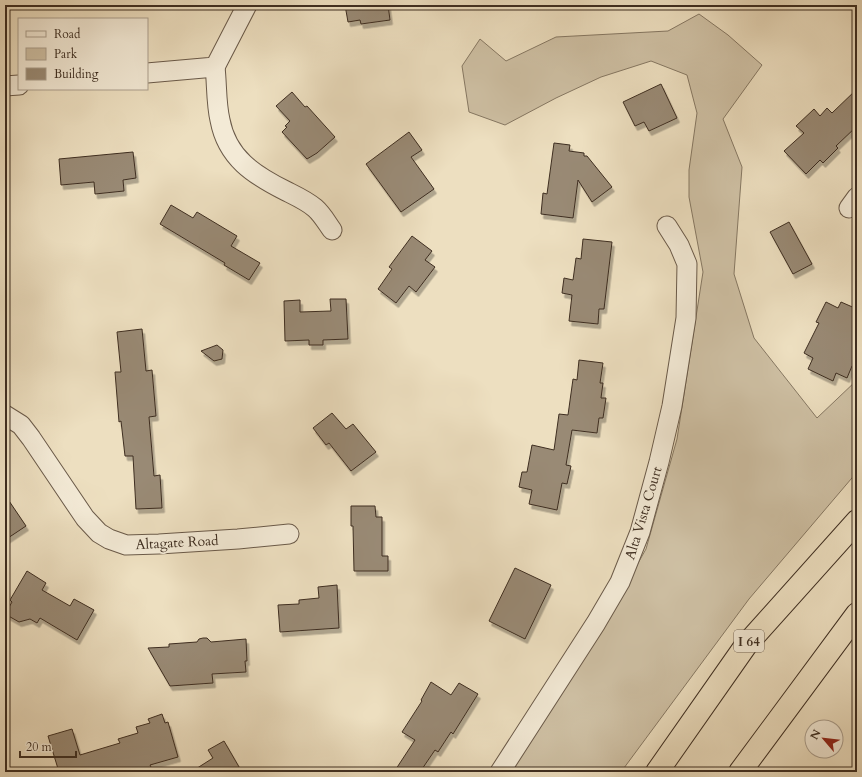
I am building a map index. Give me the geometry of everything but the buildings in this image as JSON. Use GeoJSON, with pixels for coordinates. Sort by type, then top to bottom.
{"type":"FeatureCollection","features":[{"type":"Feature","properties":{"kind":"highway","name":"I 64"},"geometry":{"type":"LineString","coordinates":[[657,772],[746,645],[857,521]]}},
{"type":"Feature","properties":{"kind":"highway"},"geometry":{"type":"LineString","coordinates":[[740,772],[857,614]]}},
{"type":"Feature","properties":{"kind":"street"},"geometry":{"type":"LineString","coordinates":[[247,5],[215,67],[220,119],[224,133],[238,158],[249,169],[261,178],[308,203],[316,209],[332,230]]}},
{"type":"Feature","properties":{"kind":"street"},"geometry":{"type":"LineString","coordinates":[[148,73],[215,67]]}},
{"type":"Feature","properties":{"kind":"street"},"geometry":{"type":"LineString","coordinates":[[5,86],[18,85]]}},
{"type":"Feature","properties":{"kind":"street","name":"Alta Vista Court"},"geometry":{"type":"LineString","coordinates":[[500,772],[596,623],[620,582],[640,532],[672,406],[686,318],[687,264],[679,245],[667,226]]}},
{"type":"Feature","properties":{"kind":"street","name":"Altagate Road"},"geometry":{"type":"LineString","coordinates":[[5,415],[21,425],[85,518],[99,533],[109,540],[126,545],[159,544],[289,534]]}},
{"type":"Feature","properties":{"kind":"green space"},"geometry":{"type":"Polygon","coordinates":[[[699,14],[728,35],[762,65],[723,119],[742,167],[734,274],[754,338],[817,418],[857,380],[857,472],[749,599],[621,772],[510,772],[582,662],[646,549],[677,439],[703,272],[689,197],[689,170],[697,113],[687,75],[651,61],[601,77],[556,98],[505,125],[469,112],[462,66],[480,39],[506,61],[556,37],[668,31],[699,14]]]}}]}
